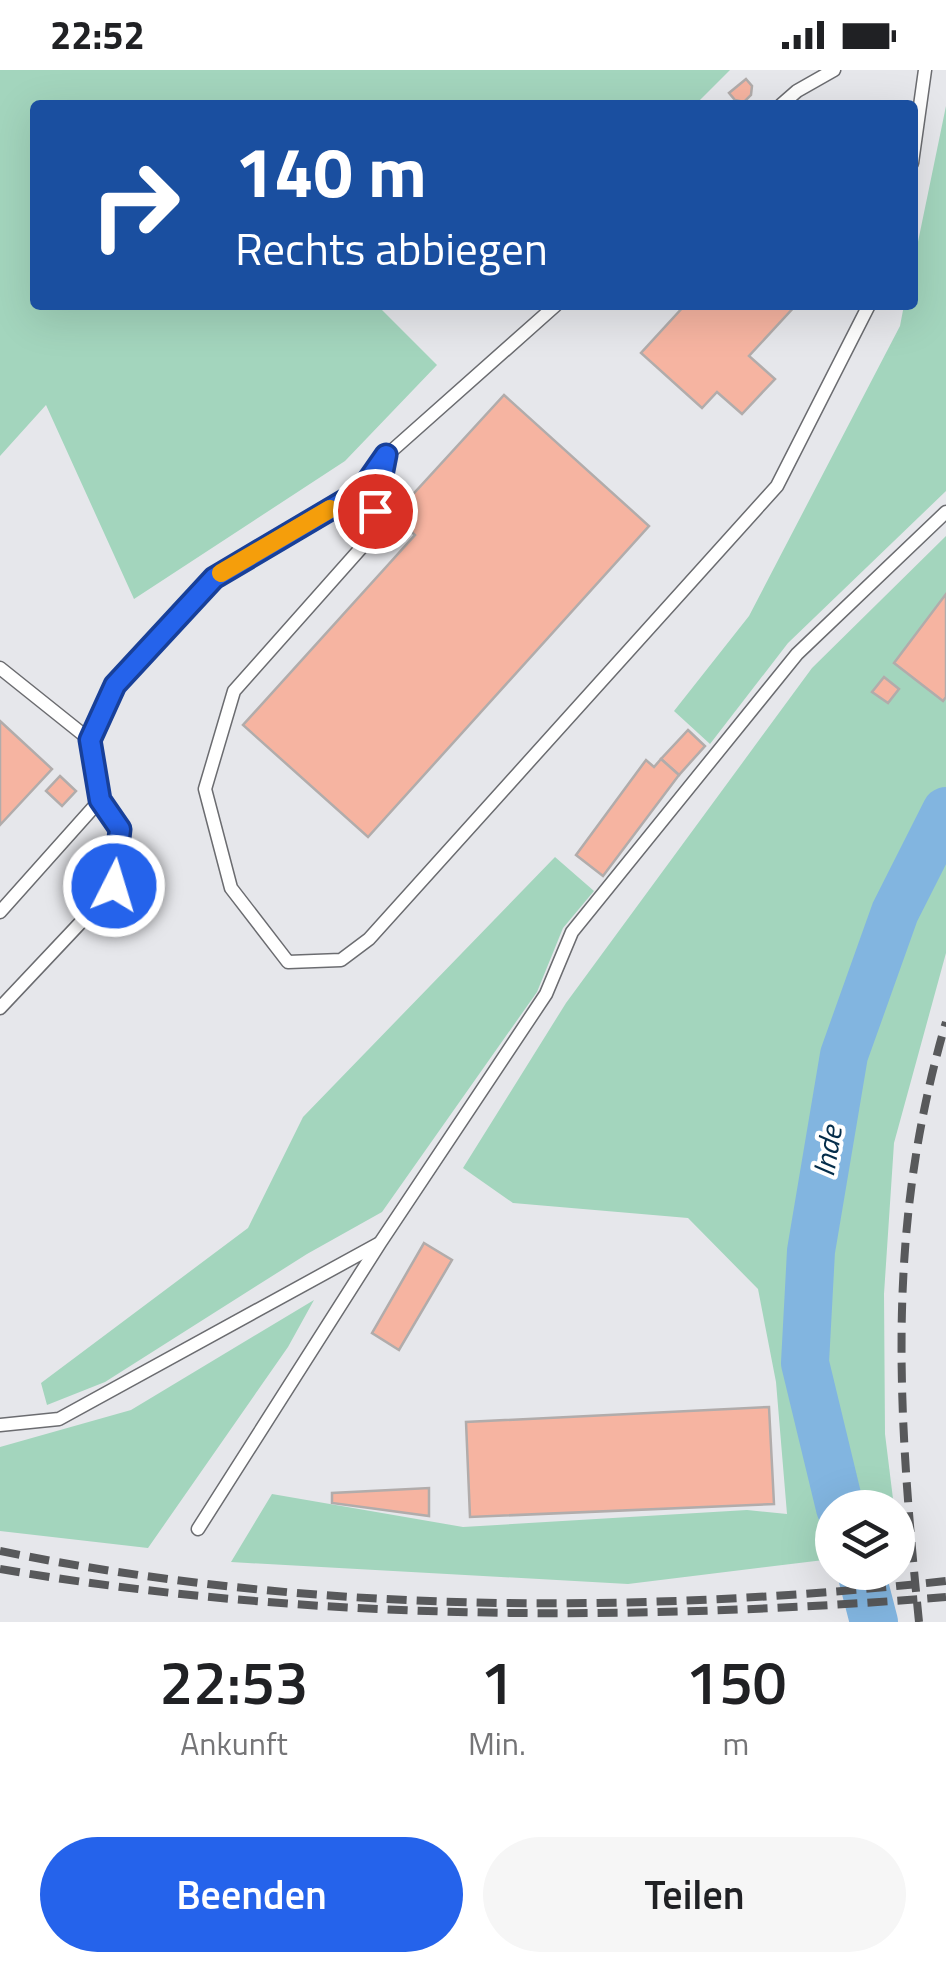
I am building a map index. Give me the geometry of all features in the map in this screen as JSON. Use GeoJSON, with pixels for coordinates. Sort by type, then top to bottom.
{"type":"FeatureCollection","features":[{"type":"Feature","properties":{"kind":"lane"},"geometry":{"type":"LineString","coordinates":[[787,100],[834,70]]}},
{"type":"Feature","properties":{"kind":"lane"},"geometry":{"type":"LineString","coordinates":[[918,123],[926,70]]}},
{"type":"Feature","properties":{"kind":"lane"},"geometry":{"type":"LineString","coordinates":[[0,1008],[114,886],[120,829],[100,800],[90,740],[115,685],[214,578],[361,491],[386,455],[550,310]]}},
{"type":"Feature","properties":{"kind":"lane"},"geometry":{"type":"LineString","coordinates":[[386,455],[369,539],[234,691],[204,789],[232,888],[288,962],[341,960],[369,939],[777,486],[865,310]]}},
{"type":"Feature","properties":{"kind":"lane"},"geometry":{"type":"LineString","coordinates":[[198,1529],[380,1243],[546,994],[572,932],[797,654],[946,512]]}},
{"type":"Feature","properties":{"kind":"lane"},"geometry":{"type":"LineString","coordinates":[[0,668],[90,740]]}},
{"type":"Feature","properties":{"kind":"lane"},"geometry":{"type":"LineString","coordinates":[[0,912],[100,800]]}},
{"type":"Feature","properties":{"kind":"lane"},"geometry":{"type":"LineString","coordinates":[[0,1425],[58,1419],[380,1243]]}},
{"type":"Feature","properties":{"kind":"green space"},"geometry":{"type":"Polygon","coordinates":[[[0,70],[730,70],[700,100],[30,100],[30,310],[382,310],[437,365],[345,461],[134,599],[46,405],[0,456],[0,70]]]}},
{"type":"Feature","properties":{"kind":"green space"},"geometry":{"type":"Polygon","coordinates":[[[946,106],[946,491],[788,643],[710,744],[674,711],[749,616],[900,326],[903,310],[918,310],[918,242],[946,106]]]}},
{"type":"Feature","properties":{"kind":"green space"},"geometry":{"type":"Polygon","coordinates":[[[946,536],[946,953],[894,1143],[884,1294],[885,1434],[892,1490],[815,1490],[815,1561],[628,1584],[231,1562],[272,1494],[463,1527],[747,1510],[787,1514],[776,1382],[758,1289],[688,1218],[513,1203],[463,1168],[566,1003],[812,668],[946,536]]]}},
{"type":"Feature","properties":{"kind":"green space"},"geometry":{"type":"Polygon","coordinates":[[[555,857],[594,891],[563,928],[537,992],[382,1212],[307,1254],[105,1382],[47,1405],[41,1383],[248,1228],[303,1117],[555,857]]]}},
{"type":"Feature","properties":{"kind":"green space"},"geometry":{"type":"Polygon","coordinates":[[[314,1300],[288,1347],[148,1548],[0,1531],[0,1447],[131,1410],[314,1300]]]}},
{"type":"Feature","properties":{"kind":"building"},"geometry":{"type":"Polygon","coordinates":[[[746,79],[752,86],[746,100],[735,100],[729,93],[746,79]]]}},
{"type":"Feature","properties":{"kind":"building"},"geometry":{"type":"Polygon","coordinates":[[[680,310],[791,310],[749,356],[775,379],[742,414],[717,392],[702,408],[641,353],[680,310]]]}},
{"type":"Feature","properties":{"kind":"building"},"geometry":{"type":"Polygon","coordinates":[[[504,395],[649,526],[368,837],[243,725],[415,535],[394,515],[504,395]]]}},
{"type":"Feature","properties":{"kind":"building"},"geometry":{"type":"Polygon","coordinates":[[[946,594],[946,697],[943,701],[894,663],[946,594]]]}},
{"type":"Feature","properties":{"kind":"building"},"geometry":{"type":"Polygon","coordinates":[[[884,677],[899,689],[888,703],[872,692],[884,677]]]}},
{"type":"Feature","properties":{"kind":"building"},"geometry":{"type":"Polygon","coordinates":[[[0,721],[52,769],[0,825],[0,721]]]}},
{"type":"Feature","properties":{"kind":"building"},"geometry":{"type":"Polygon","coordinates":[[[688,730],[705,746],[679,775],[661,759],[688,730]]]}},
{"type":"Feature","properties":{"kind":"building"},"geometry":{"type":"Polygon","coordinates":[[[661,759],[679,775],[603,876],[576,855],[646,760],[654,767],[661,759]]]}},
{"type":"Feature","properties":{"kind":"building"},"geometry":{"type":"Polygon","coordinates":[[[60,776],[76,791],[62,806],[46,791],[60,776]]]}},
{"type":"Feature","properties":{"kind":"building"},"geometry":{"type":"Polygon","coordinates":[[[424,1243],[452,1260],[399,1350],[372,1333],[424,1243]]]}},
{"type":"Feature","properties":{"kind":"building"},"geometry":{"type":"Polygon","coordinates":[[[769,1407],[774,1504],[470,1517],[466,1422],[769,1407]]]}},
{"type":"Feature","properties":{"kind":"building"},"geometry":{"type":"Polygon","coordinates":[[[429,1488],[429,1516],[332,1503],[332,1493],[429,1488]]]}},
{"type":"Feature","properties":{"kind":"waterway","name":"Inde"},"geometry":{"type":"LineString","coordinates":[[836,1490],[805,1363],[811,1251],[844,1055],[895,912],[946,811]]}},
{"type":"Feature","properties":{"kind":"waterway","name":"Inde"},"geometry":{"type":"LineString","coordinates":[[866,1590],[874,1622]]}},
{"type":"Feature","properties":{"kind":"railway"},"geometry":{"type":"LineString","coordinates":[[919,1622],[902,1394],[905,1248],[926,1099],[946,1022]]}},
{"type":"Feature","properties":{"kind":"railway"},"geometry":{"type":"LineString","coordinates":[[0,1551],[117,1572],[235,1587],[472,1602],[710,1600],[946,1581]]}},
{"type":"Feature","properties":{"kind":"railway"},"geometry":{"type":"LineString","coordinates":[[0,1569],[235,1599],[472,1612],[710,1611],[946,1597]]}},
{"type":"Feature","properties":{"kind":"slow traffic"},"geometry":{"type":"LineString","coordinates":[[221,573],[330,509]]}},
{"type":"Feature","properties":{"kind":"route"},"geometry":{"type":"LineString","coordinates":[[114,886],[120,829],[100,800],[90,740],[115,685],[214,578],[361,491],[386,455],[375,511]]}}]}
